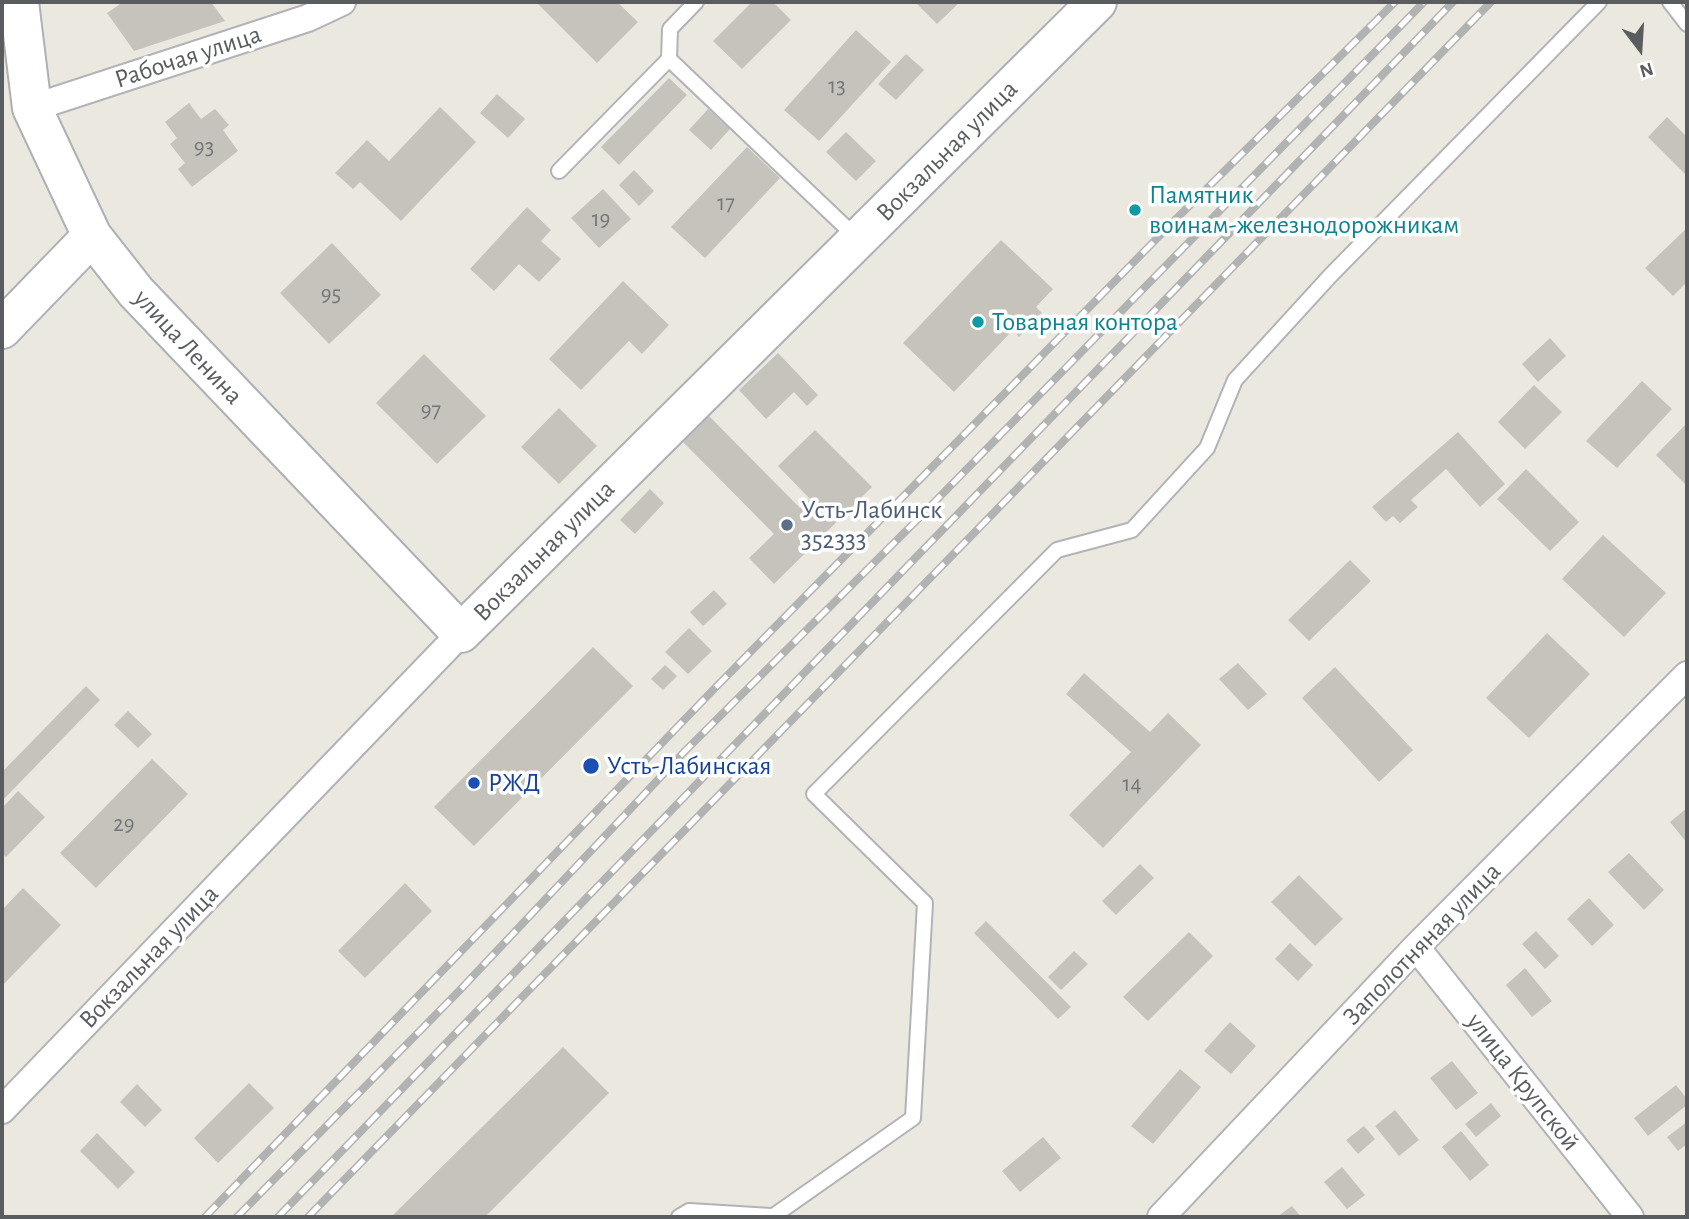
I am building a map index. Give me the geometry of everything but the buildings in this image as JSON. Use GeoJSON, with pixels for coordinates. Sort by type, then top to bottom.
{"type":"FeatureCollection","features":[{"type":"Feature","properties":{"kind":"street","name":"улица Ленина"},"geometry":{"type":"LineString","coordinates":[[19,2],[32,107],[92,236],[136,292],[461,634]]}},
{"type":"Feature","properties":{"kind":"street","name":"Рабочая улица"},"geometry":{"type":"LineString","coordinates":[[32,107],[308,19],[342,2]]}},
{"type":"Feature","properties":{"kind":"street","name":"Вокзальная улица"},"geometry":{"type":"LineString","coordinates":[[2,1110],[461,634],[1097,2]]}},
{"type":"Feature","properties":{"kind":"street"},"geometry":{"type":"LineString","coordinates":[[2,329],[92,236]]}},
{"type":"Feature","properties":{"kind":"street","name":"Заполотняная улица"},"geometry":{"type":"LineString","coordinates":[[1160,1217],[1416,947],[1687,675]]}},
{"type":"Feature","properties":{"kind":"street","name":"улица Крупской"},"geometry":{"type":"LineString","coordinates":[[1416,947],[1630,1217]]}},
{"type":"Feature","properties":{"kind":"lane"},"geometry":{"type":"LineString","coordinates":[[679,1217],[689,1211],[771,1217],[913,1118],[925,903],[814,794],[1057,550],[1132,530],[1207,448],[1236,380],[1330,276],[1599,2]]}},
{"type":"Feature","properties":{"kind":"lane"},"geometry":{"type":"LineString","coordinates":[[1670,2],[1687,24]]}},
{"type":"Feature","properties":{"kind":"lane"},"geometry":{"type":"LineString","coordinates":[[559,171],[669,59],[670,29],[688,4]]}},
{"type":"Feature","properties":{"kind":"lane"},"geometry":{"type":"LineString","coordinates":[[669,59],[858,239]]}},
{"type":"Feature","properties":{"kind":"railway"},"geometry":{"type":"LineString","coordinates":[[205,1217],[715,688],[1176,219],[1395,2]]}},
{"type":"Feature","properties":{"kind":"railway"},"geometry":{"type":"LineString","coordinates":[[237,1217],[460,990],[685,751],[915,522],[1424,2]]}},
{"type":"Feature","properties":{"kind":"railway"},"geometry":{"type":"LineString","coordinates":[[278,1217],[1453,2]]}},
{"type":"Feature","properties":{"kind":"railway"},"geometry":{"type":"LineString","coordinates":[[308,1217],[1491,2]]}},
{"type":"Feature","properties":{"kind":"place","name":"Памятник воинам-железнодорожникам"},"geometry":{"type":"Point","coordinates":[1135,210]}},
{"type":"Feature","properties":{"kind":"place","name":"Товарная контора"},"geometry":{"type":"Point","coordinates":[978,322]}},
{"type":"Feature","properties":{"kind":"place","name":"Усть-Лабинск 352333"},"geometry":{"type":"Point","coordinates":[787,525]}},
{"type":"Feature","properties":{"kind":"place","name":"Усть-Лабинская"},"geometry":{"type":"Point","coordinates":[591,766]}},
{"type":"Feature","properties":{"kind":"place","name":"РЖД"},"geometry":{"type":"Point","coordinates":[474,783]}}]}
